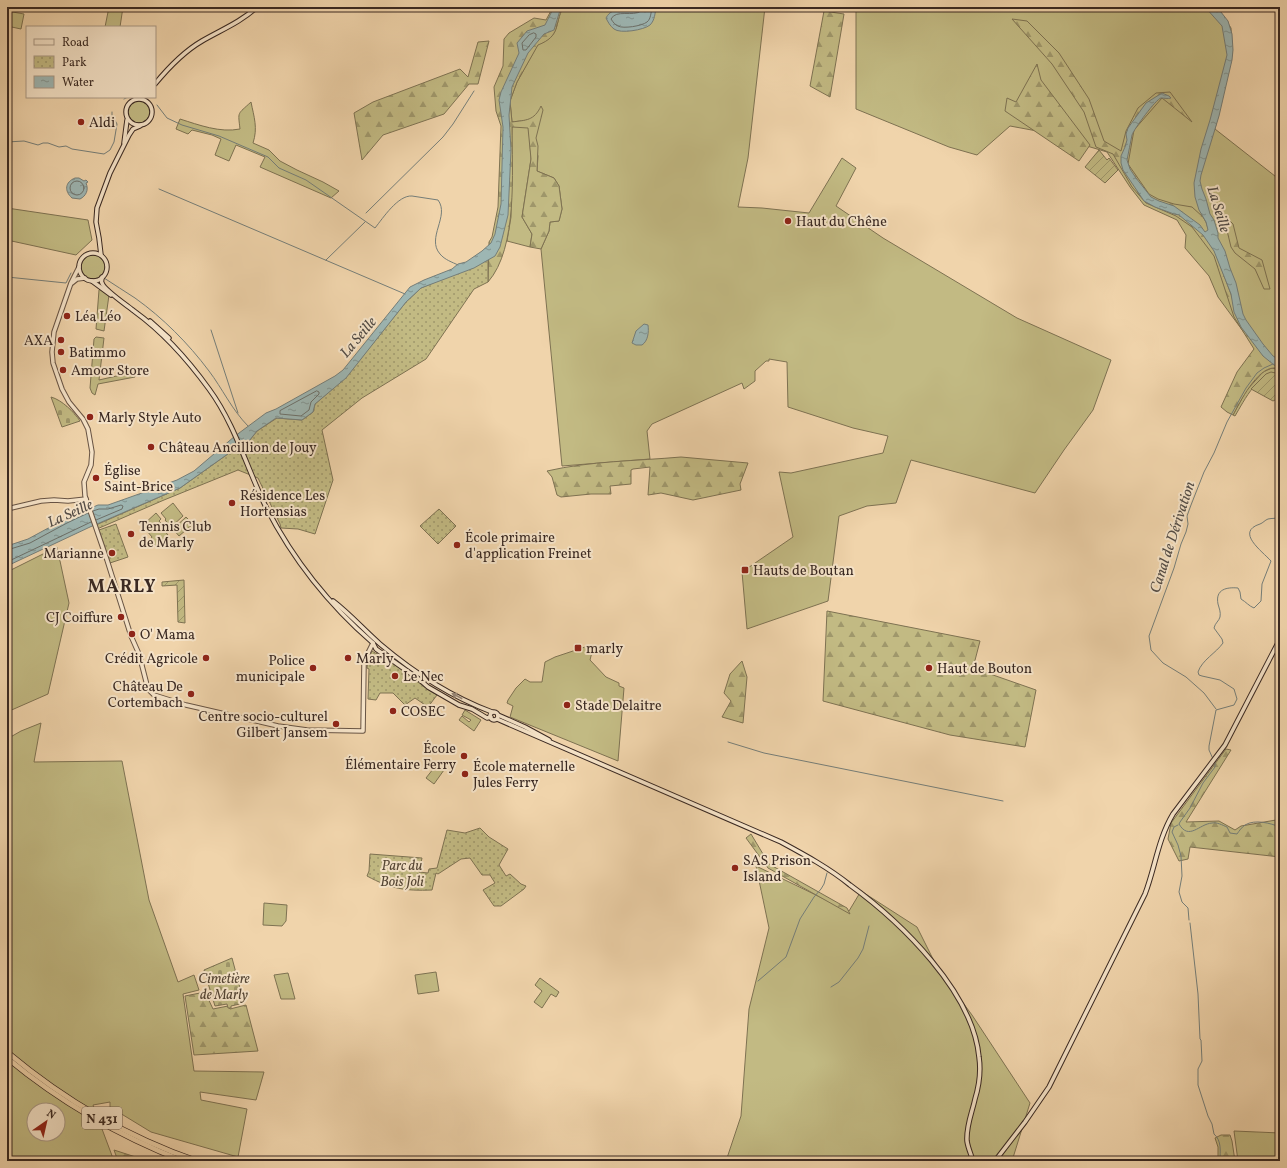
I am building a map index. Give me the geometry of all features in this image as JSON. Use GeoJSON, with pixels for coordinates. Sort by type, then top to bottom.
{"type":"FeatureCollection","features":[{"type":"Feature","properties":{"kind":"highway","name":"N 431"},"geometry":{"type":"LineString","coordinates":[[7,1052],[15,1062],[54,1094],[95,1120],[136,1141],[183,1161]]}},
{"type":"Feature","properties":{"kind":"highway","name":"N 431"},"geometry":{"type":"LineString","coordinates":[[7,1058],[105,1120],[153,1144],[196,1161]]}},
{"type":"Feature","properties":{"kind":"main road"},"geometry":{"type":"LineString","coordinates":[[156,82],[187,50],[242,18],[257,7]]}},
{"type":"Feature","properties":{"kind":"main road"},"geometry":{"type":"LineString","coordinates":[[124,144],[127,107],[131,102],[139,98],[149,104]]}},
{"type":"Feature","properties":{"kind":"main road"},"geometry":{"type":"LineString","coordinates":[[101,256],[96,222],[97,208],[110,173],[130,132],[147,123],[151,117],[152,111],[148,98]]}},
{"type":"Feature","properties":{"kind":"main road"},"geometry":{"type":"LineString","coordinates":[[127,118],[132,124],[140,126]]}},
{"type":"Feature","properties":{"kind":"main road"},"geometry":{"type":"LineString","coordinates":[[100,245],[93,253],[83,257],[80,261],[54,332],[52,352],[53,363],[59,383],[66,397],[85,423],[89,435],[92,452],[91,465],[84,482],[86,499],[131,636],[139,654],[148,689],[154,695],[186,706],[278,726],[307,730],[363,731],[364,664],[374,641]]}},
{"type":"Feature","properties":{"kind":"main road"},"geometry":{"type":"LineString","coordinates":[[92,281],[98,280],[102,277],[106,273],[107,267],[106,261],[101,256],[93,253]]}},
{"type":"Feature","properties":{"kind":"main road"},"geometry":{"type":"LineString","coordinates":[[79,267],[80,272],[85,278],[118,298]]}},
{"type":"Feature","properties":{"kind":"main road"},"geometry":{"type":"LineString","coordinates":[[102,277],[104,286],[140,315],[176,348]]}},
{"type":"Feature","properties":{"kind":"main road"},"geometry":{"type":"LineString","coordinates":[[70,287],[77,279],[85,278]]}},
{"type":"Feature","properties":{"kind":"main road"},"geometry":{"type":"LineString","coordinates":[[140,315],[164,333],[215,397],[232,429],[265,504],[279,530],[305,569],[337,609],[374,641],[435,683],[470,702],[492,712],[496,712],[497,717]]}},
{"type":"Feature","properties":{"kind":"main road"},"geometry":{"type":"LineString","coordinates":[[7,509],[41,501],[86,499]]}},
{"type":"Feature","properties":{"kind":"main road"},"geometry":{"type":"LineString","coordinates":[[998,1161],[1044,1095],[1054,1077],[1140,905],[1152,877],[1162,839],[1173,814],[1224,745],[1280,639]]}},
{"type":"Feature","properties":{"kind":"main road"},"geometry":{"type":"LineString","coordinates":[[374,641],[376,649],[428,687],[459,705],[472,709],[487,718],[491,717],[493,719],[497,717],[564,748],[761,833],[799,852],[829,870],[872,901],[927,956],[943,976],[965,1009],[973,1027],[978,1044],[980,1063],[978,1085],[967,1134],[968,1148],[973,1160]]}},
{"type":"Feature","properties":{"kind":"main road"},"geometry":{"type":"LineString","coordinates":[[491,717],[492,712]]}},
{"type":"Feature","properties":{"kind":"main road"},"geometry":{"type":"LineString","coordinates":[[995,1161],[1016,1135]]}},
{"type":"Feature","properties":{"kind":"green space"},"geometry":{"type":"Polygon","coordinates":[[[109,7],[123,7],[120,26],[105,26],[109,7]]]}},
{"type":"Feature","properties":{"kind":"green space"},"geometry":{"type":"Polygon","coordinates":[[[553,7],[563,7],[554,34],[545,42],[538,45],[517,82],[510,101],[512,122],[529,119],[535,115],[541,106],[543,110],[536,138],[538,146],[537,171],[554,178],[559,186],[562,209],[559,221],[550,222],[549,231],[541,249],[530,247],[532,234],[522,217],[531,159],[528,128],[512,127],[512,186],[509,230],[498,267],[488,282],[489,242],[492,237],[498,207],[501,126],[496,111],[494,87],[503,66],[504,39],[509,33],[534,18],[546,20],[553,7]]]}},
{"type":"Feature","properties":{"kind":"green space"},"geometry":{"type":"Polygon","coordinates":[[[563,7],[765,7],[748,158],[738,207],[809,213],[842,158],[856,168],[836,206],[883,238],[1017,318],[1111,360],[1093,410],[1035,493],[911,460],[896,503],[867,506],[839,516],[828,601],[747,629],[742,572],[793,537],[779,472],[791,473],[883,453],[888,436],[853,428],[788,407],[787,362],[769,359],[769,361],[766,361],[755,371],[755,381],[744,389],[742,383],[652,424],[647,431],[650,459],[562,466],[541,249],[549,231],[550,222],[559,221],[562,209],[559,186],[554,178],[537,171],[538,156],[529,130],[531,159],[522,217],[532,234],[530,247],[507,241],[511,217],[512,127],[529,120],[512,122],[510,101],[517,82],[538,44],[554,34],[563,7]]]}},
{"type":"Feature","properties":{"kind":"green space"},"geometry":{"type":"Polygon","coordinates":[[[856,7],[1217,7],[1231,28],[1232,53],[1215,129],[1280,180],[1280,363],[1259,353],[1218,297],[1209,276],[1185,248],[1186,235],[1177,220],[1144,205],[1107,152],[1037,131],[1010,126],[977,155],[949,147],[856,109],[856,7]]]}},
{"type":"Feature","properties":{"kind":"green space"},"geometry":{"type":"Polygon","coordinates":[[[7,11],[24,14],[21,29],[7,26],[7,11]]]}},
{"type":"Feature","properties":{"kind":"green space"},"geometry":{"type":"Polygon","coordinates":[[[824,11],[844,14],[830,97],[810,86],[824,11]]]}},
{"type":"Feature","properties":{"kind":"green space"},"geometry":{"type":"Polygon","coordinates":[[[1012,19],[1027,21],[1059,53],[1089,99],[1104,141],[1121,151],[1126,131],[1138,108],[1156,93],[1170,92],[1192,122],[1162,98],[1134,130],[1128,164],[1149,194],[1158,199],[1174,204],[1192,207],[1203,217],[1240,323],[1280,365],[1280,370],[1276,368],[1268,369],[1255,379],[1233,415],[1221,407],[1237,372],[1254,349],[1234,317],[1214,256],[1192,227],[1176,216],[1146,203],[1132,187],[1113,154],[1096,147],[1084,112],[1052,64],[1012,19]]]}},
{"type":"Feature","properties":{"kind":"green space"},"geometry":{"type":"Polygon","coordinates":[[[489,41],[478,84],[469,84],[444,114],[383,135],[362,160],[354,113],[373,102],[460,69],[468,77],[478,42],[489,41]]]}},
{"type":"Feature","properties":{"kind":"green space"},"geometry":{"type":"Polygon","coordinates":[[[1037,64],[1041,80],[1090,145],[1079,161],[1005,111],[1007,98],[1016,102],[1037,64]]]}},
{"type":"Feature","properties":{"kind":"green space"},"geometry":{"type":"Polygon","coordinates":[[[139,101],[143,102],[149,108],[149,116],[143,122],[139,123],[135,122],[129,116],[128,112],[129,108],[135,102],[139,101]]]}},
{"type":"Feature","properties":{"kind":"green space"},"geometry":{"type":"Polygon","coordinates":[[[251,102],[255,127],[253,143],[269,150],[280,161],[339,191],[331,198],[260,167],[265,157],[236,145],[229,161],[215,155],[221,139],[192,130],[188,134],[176,129],[180,119],[217,129],[240,129],[239,116],[243,109],[251,102]]]}},
{"type":"Feature","properties":{"kind":"green space"},"geometry":{"type":"Polygon","coordinates":[[[1099,150],[1107,160],[1109,158],[1118,170],[1105,183],[1085,167],[1099,150]]]}},
{"type":"Feature","properties":{"kind":"green space"},"geometry":{"type":"Polygon","coordinates":[[[7,208],[88,220],[92,240],[76,255],[7,240],[7,208]]]}},
{"type":"Feature","properties":{"kind":"green space"},"geometry":{"type":"Polygon","coordinates":[[[1223,214],[1233,224],[1239,248],[1262,260],[1270,289],[1264,289],[1255,269],[1235,253],[1231,247],[1223,214]]]}},
{"type":"Feature","properties":{"kind":"green space"},"geometry":{"type":"Polygon","coordinates":[[[93,255],[101,259],[105,267],[101,275],[93,279],[85,275],[81,267],[85,259],[93,255]]]}},
{"type":"Feature","properties":{"kind":"green space"},"geometry":{"type":"Polygon","coordinates":[[[488,260],[488,282],[474,289],[426,359],[362,398],[322,430],[333,480],[315,534],[298,529],[281,528],[258,478],[238,470],[97,529],[96,525],[180,488],[239,446],[249,441],[257,431],[277,418],[302,420],[313,412],[315,404],[346,377],[406,302],[421,288],[488,260]]]}},
{"type":"Feature","properties":{"kind":"green space"},"geometry":{"type":"Polygon","coordinates":[[[100,289],[109,295],[104,331],[96,329],[100,289]]]}},
{"type":"Feature","properties":{"kind":"green space"},"geometry":{"type":"Polygon","coordinates":[[[96,337],[104,338],[99,380],[134,372],[135,377],[98,384],[95,395],[92,393],[90,388],[94,339],[96,337]]]}},
{"type":"Feature","properties":{"kind":"green space"},"geometry":{"type":"Polygon","coordinates":[[[1272,368],[1280,370],[1280,374],[1273,373],[1259,381],[1253,387],[1235,416],[1233,415],[1246,391],[1263,372],[1272,368]]]}},
{"type":"Feature","properties":{"kind":"green space"},"geometry":{"type":"Polygon","coordinates":[[[1271,372],[1280,374],[1280,405],[1275,400],[1273,401],[1251,389],[1266,374],[1271,372]]]}},
{"type":"Feature","properties":{"kind":"green space"},"geometry":{"type":"Polygon","coordinates":[[[51,397],[67,407],[80,421],[62,427],[51,397]]]}},
{"type":"Feature","properties":{"kind":"green space"},"geometry":{"type":"Polygon","coordinates":[[[681,457],[748,463],[740,484],[741,490],[693,500],[661,493],[648,495],[650,467],[631,470],[631,484],[610,486],[611,494],[561,497],[557,495],[552,477],[547,471],[596,463],[681,457]]]}},
{"type":"Feature","properties":{"kind":"green space"},"geometry":{"type":"Polygon","coordinates":[[[173,503],[183,516],[171,527],[161,513],[173,503]]]}},
{"type":"Feature","properties":{"kind":"green space"},"geometry":{"type":"Polygon","coordinates":[[[439,509],[456,526],[438,544],[420,526],[439,509]]]}},
{"type":"Feature","properties":{"kind":"green space"},"geometry":{"type":"Polygon","coordinates":[[[156,513],[161,519],[159,521],[164,527],[163,529],[168,535],[156,546],[150,540],[152,537],[147,531],[149,529],[144,524],[156,513]]]}},
{"type":"Feature","properties":{"kind":"green space"},"geometry":{"type":"Polygon","coordinates":[[[186,517],[193,524],[179,536],[173,529],[186,517]]]}},
{"type":"Feature","properties":{"kind":"green space"},"geometry":{"type":"Polygon","coordinates":[[[116,524],[128,557],[110,563],[99,530],[116,524]]]}},
{"type":"Feature","properties":{"kind":"green space"},"geometry":{"type":"Polygon","coordinates":[[[57,547],[69,603],[48,694],[7,712],[7,572],[57,547]]]}},
{"type":"Feature","properties":{"kind":"green space"},"geometry":{"type":"Polygon","coordinates":[[[184,580],[185,623],[178,622],[177,585],[162,586],[162,582],[184,580]]]}},
{"type":"Feature","properties":{"kind":"green space"},"geometry":{"type":"Polygon","coordinates":[[[827,611],[980,641],[973,668],[1036,690],[1025,747],[950,735],[823,701],[827,611]]]}},
{"type":"Feature","properties":{"kind":"green space","name":"Stade Delaitre"},"geometry":{"type":"Polygon","coordinates":[[[585,647],[593,648],[590,660],[606,677],[619,683],[619,686],[624,688],[618,761],[510,717],[513,706],[507,703],[508,700],[516,688],[525,679],[530,682],[542,682],[545,662],[585,647]]]}},
{"type":"Feature","properties":{"kind":"green space"},"geometry":{"type":"Polygon","coordinates":[[[372,651],[393,662],[424,687],[437,695],[428,707],[415,698],[405,705],[393,693],[380,693],[376,700],[368,699],[369,669],[367,668],[368,660],[372,651]]]}},
{"type":"Feature","properties":{"kind":"green space"},"geometry":{"type":"Polygon","coordinates":[[[742,661],[747,677],[743,723],[722,717],[731,701],[724,693],[730,674],[742,661]]]}},
{"type":"Feature","properties":{"kind":"green space"},"geometry":{"type":"Polygon","coordinates":[[[465,710],[481,720],[474,731],[459,720],[462,716],[469,722],[471,720],[462,715],[465,710]]]}},
{"type":"Feature","properties":{"kind":"green space"},"geometry":{"type":"Polygon","coordinates":[[[41,723],[34,762],[122,761],[149,900],[178,982],[194,975],[199,990],[183,994],[194,1071],[264,1072],[256,1100],[200,1092],[201,1100],[247,1109],[238,1157],[151,1132],[110,1107],[110,1102],[93,1105],[114,1161],[7,1161],[7,739],[21,731],[41,723]]]}},
{"type":"Feature","properties":{"kind":"green space"},"geometry":{"type":"Polygon","coordinates":[[[1226,749],[1231,750],[1186,822],[1219,821],[1235,830],[1241,826],[1276,820],[1280,825],[1280,857],[1190,847],[1188,859],[1179,861],[1168,839],[1171,823],[1226,749]]]}},
{"type":"Feature","properties":{"kind":"green space"},"geometry":{"type":"Polygon","coordinates":[[[437,764],[444,770],[434,784],[426,778],[437,764]]]}},
{"type":"Feature","properties":{"kind":"green space","name":"Parc du Bois Joli"},"geometry":{"type":"Polygon","coordinates":[[[480,828],[489,837],[508,849],[499,865],[506,876],[510,874],[521,884],[526,886],[501,906],[494,906],[483,890],[495,883],[490,875],[482,875],[470,858],[461,859],[438,874],[436,873],[432,890],[398,888],[383,884],[367,876],[369,871],[370,854],[422,858],[419,872],[428,873],[429,869],[437,868],[447,830],[465,833],[480,828]]]}},
{"type":"Feature","properties":{"kind":"green space"},"geometry":{"type":"Polygon","coordinates":[[[751,834],[769,864],[847,908],[850,914],[768,868],[746,838],[751,834]]]}},
{"type":"Feature","properties":{"kind":"green space"},"geometry":{"type":"Polygon","coordinates":[[[756,866],[849,911],[861,891],[917,927],[938,969],[972,1015],[1030,1103],[1012,1161],[726,1161],[741,1116],[749,1009],[769,928],[756,866]]]}},
{"type":"Feature","properties":{"kind":"green space"},"geometry":{"type":"Polygon","coordinates":[[[264,903],[287,905],[286,921],[282,926],[263,925],[264,903]]]}},
{"type":"Feature","properties":{"kind":"green space","name":"Cimetière de Marly"},"geometry":{"type":"Polygon","coordinates":[[[232,958],[244,1003],[231,1006],[231,1008],[228,1008],[227,1004],[215,1006],[204,970],[232,958]]]}},
{"type":"Feature","properties":{"kind":"green space"},"geometry":{"type":"Polygon","coordinates":[[[436,972],[439,991],[418,994],[415,975],[436,972]]]}},
{"type":"Feature","properties":{"kind":"green space"},"geometry":{"type":"Polygon","coordinates":[[[288,973],[295,999],[281,999],[274,975],[288,973]]]}},
{"type":"Feature","properties":{"kind":"green space"},"geometry":{"type":"Polygon","coordinates":[[[540,978],[559,992],[556,997],[551,994],[542,1008],[534,1002],[542,991],[535,985],[540,978]]]}},
{"type":"Feature","properties":{"kind":"green space"},"geometry":{"type":"Polygon","coordinates":[[[205,992],[213,1009],[228,1006],[230,1009],[246,1005],[258,1051],[194,1055],[185,996],[205,992]]]}},
{"type":"Feature","properties":{"kind":"green space"},"geometry":{"type":"Polygon","coordinates":[[[1234,1131],[1280,1133],[1280,1161],[1238,1161],[1234,1131]]]}},
{"type":"Feature","properties":{"kind":"green space"},"geometry":{"type":"Polygon","coordinates":[[[1221,1135],[1230,1135],[1235,1161],[1218,1161],[1218,1147],[1215,1138],[1221,1135]]]}},
{"type":"Feature","properties":{"kind":"green space"},"geometry":{"type":"Polygon","coordinates":[[[114,1150],[148,1161],[118,1161],[114,1150]]]}},
{"type":"Feature","properties":{"kind":"water"},"geometry":{"type":"Polygon","coordinates":[[[554,7],[561,7],[554,30],[544,34],[528,53],[512,87],[509,115],[511,150],[508,215],[500,247],[495,256],[474,268],[421,288],[406,302],[346,378],[315,404],[313,412],[302,420],[276,418],[257,431],[249,441],[239,446],[180,488],[90,527],[7,566],[7,546],[28,539],[65,519],[98,505],[108,505],[177,480],[194,471],[235,436],[266,413],[276,409],[343,370],[410,287],[452,269],[458,264],[466,262],[491,243],[495,234],[501,204],[503,127],[499,100],[501,92],[519,53],[517,43],[527,31],[545,25],[554,7]]]}},
{"type":"Feature","properties":{"kind":"water"},"geometry":{"type":"Polygon","coordinates":[[[641,7],[656,7],[653,21],[647,27],[632,31],[621,31],[611,27],[606,18],[613,11],[637,9],[641,7]]]}},
{"type":"Feature","properties":{"kind":"water"},"geometry":{"type":"Polygon","coordinates":[[[1205,7],[1217,7],[1228,21],[1232,34],[1233,50],[1219,116],[1200,181],[1210,214],[1214,220],[1218,238],[1225,251],[1236,283],[1243,314],[1263,344],[1273,356],[1280,360],[1280,367],[1274,365],[1263,356],[1241,327],[1234,312],[1231,294],[1214,251],[1203,235],[1179,215],[1155,207],[1144,201],[1123,170],[1121,163],[1121,156],[1127,140],[1126,134],[1128,128],[1146,103],[1162,93],[1169,96],[1171,98],[1161,98],[1158,100],[1137,127],[1132,135],[1127,160],[1130,169],[1151,197],[1174,206],[1200,225],[1205,232],[1208,230],[1195,197],[1194,183],[1201,149],[1227,55],[1222,26],[1205,7]]]}},
{"type":"Feature","properties":{"kind":"water"},"geometry":{"type":"Polygon","coordinates":[[[75,178],[79,178],[84,181],[86,180],[88,182],[86,183],[86,192],[80,199],[72,198],[67,190],[69,182],[75,178]]]}},
{"type":"Feature","properties":{"kind":"water"},"geometry":{"type":"Polygon","coordinates":[[[644,324],[648,325],[648,336],[646,341],[642,345],[632,343],[636,331],[644,324]]]}},
{"type":"Feature","properties":{"kind":"waterway"},"geometry":{"type":"LineString","coordinates":[[366,213],[443,137],[474,91]]}},
{"type":"Feature","properties":{"kind":"waterway"},"geometry":{"type":"LineString","coordinates":[[157,105],[167,118],[182,125],[219,136],[268,157],[279,168],[306,180],[375,228],[391,208],[401,199],[412,196],[438,200],[441,206],[441,213],[436,234],[436,248],[444,258],[458,265]]}},
{"type":"Feature","properties":{"kind":"waterway"},"geometry":{"type":"LineString","coordinates":[[7,142],[24,141],[38,145],[48,143],[59,147],[66,146],[72,149],[104,154],[110,150],[114,142],[117,124],[112,112]]}},
{"type":"Feature","properties":{"kind":"waterway"},"geometry":{"type":"LineString","coordinates":[[159,189],[405,294]]}},
{"type":"Feature","properties":{"kind":"waterway"},"geometry":{"type":"LineString","coordinates":[[326,260],[365,222]]}},
{"type":"Feature","properties":{"kind":"waterway"},"geometry":{"type":"LineString","coordinates":[[7,277],[66,283],[71,273]]}},
{"type":"Feature","properties":{"kind":"waterway"},"geometry":{"type":"LineString","coordinates":[[104,278],[131,295],[175,332],[209,371],[237,413],[248,426]]}},
{"type":"Feature","properties":{"kind":"waterway"},"geometry":{"type":"LineString","coordinates":[[211,330],[238,413]]}},
{"type":"Feature","properties":{"kind":"waterway","name":"Canal de Dérivation"},"geometry":{"type":"LineString","coordinates":[[1216,709],[1204,693],[1186,677],[1163,663],[1151,650],[1149,636],[1186,532],[1188,524],[1187,516],[1204,472],[1227,422],[1246,388],[1257,373],[1273,364]]}},
{"type":"Feature","properties":{"kind":"waterway"},"geometry":{"type":"LineString","coordinates":[[1280,490],[1277,500],[1280,510]]}},
{"type":"Feature","properties":{"kind":"waterway"},"geometry":{"type":"LineString","coordinates":[[1213,759],[1209,746],[1216,710],[1234,705],[1237,699],[1234,689],[1220,680],[1199,675],[1198,672],[1206,660],[1223,643],[1222,639],[1214,628],[1220,615],[1218,595],[1223,590],[1238,588],[1241,599],[1252,607],[1254,608],[1261,601],[1262,584],[1271,561],[1253,542],[1250,537],[1250,532],[1253,527],[1261,524],[1267,519],[1280,517]]}},
{"type":"Feature","properties":{"kind":"waterway"},"geometry":{"type":"LineString","coordinates":[[728,742],[764,753],[1003,801]]}},
{"type":"Feature","properties":{"kind":"waterway"},"geometry":{"type":"LineString","coordinates":[[1215,761],[1215,767],[1203,783],[1190,808],[1179,824],[1183,829],[1190,831],[1207,824],[1216,823],[1227,827],[1230,833],[1237,834],[1245,825],[1253,822],[1267,823],[1280,827]]}},
{"type":"Feature","properties":{"kind":"waterway"},"geometry":{"type":"LineString","coordinates":[[1178,825],[1174,827],[1172,832],[1181,856],[1182,876],[1179,892],[1182,902],[1188,908],[1189,920]]}},
{"type":"Feature","properties":{"kind":"waterway"},"geometry":{"type":"LineString","coordinates":[[758,981],[786,957],[800,919],[824,884],[827,873]]}},
{"type":"Feature","properties":{"kind":"waterway"},"geometry":{"type":"LineString","coordinates":[[1190,923],[1198,994],[1201,1040],[1202,1061],[1198,1069],[1198,1085],[1212,1124],[1214,1134],[1219,1143],[1220,1161]]}},
{"type":"Feature","properties":{"kind":"waterway"},"geometry":{"type":"LineString","coordinates":[[831,987],[839,982],[858,958],[863,949],[869,926]]}},
{"type":"Feature","properties":{"kind":"place","name":"Aldi"},"geometry":{"type":"Point","coordinates":[81,122]}},
{"type":"Feature","properties":{"kind":"place","name":"Haut du Chêne"},"geometry":{"type":"Point","coordinates":[788,221]}},
{"type":"Feature","properties":{"kind":"place","name":"Léa Léo"},"geometry":{"type":"Point","coordinates":[67,316]}},
{"type":"Feature","properties":{"kind":"place","name":"AXA"},"geometry":{"type":"Point","coordinates":[61,340]}},
{"type":"Feature","properties":{"kind":"place","name":"Batimmo"},"geometry":{"type":"Point","coordinates":[61,352]}},
{"type":"Feature","properties":{"kind":"place","name":"Amoor Store"},"geometry":{"type":"Point","coordinates":[63,370]}},
{"type":"Feature","properties":{"kind":"place","name":"Marly Style Auto"},"geometry":{"type":"Point","coordinates":[90,417]}},
{"type":"Feature","properties":{"kind":"place","name":"Château Ancillion de Jouy"},"geometry":{"type":"Point","coordinates":[151,447]}},
{"type":"Feature","properties":{"kind":"place","name":"Église Saint-Brice"},"geometry":{"type":"Point","coordinates":[96,478]}},
{"type":"Feature","properties":{"kind":"place","name":"Résidence Les Hortensias"},"geometry":{"type":"Point","coordinates":[232,503]}},
{"type":"Feature","properties":{"kind":"place","name":"Tennis Club de Marly"},"geometry":{"type":"Point","coordinates":[131,534]}},
{"type":"Feature","properties":{"kind":"place","name":"École primaire d'application Freinet"},"geometry":{"type":"Point","coordinates":[457,545]}},
{"type":"Feature","properties":{"kind":"place","name":"Marianne"},"geometry":{"type":"Point","coordinates":[112,553]}},
{"type":"Feature","properties":{"kind":"place","name":"Hauts de Boutan"},"geometry":{"type":"Point","coordinates":[745,570]}},
{"type":"Feature","properties":{"kind":"place","name":"CJ Coiffure"},"geometry":{"type":"Point","coordinates":[121,617]}},
{"type":"Feature","properties":{"kind":"place","name":"O' Mama"},"geometry":{"type":"Point","coordinates":[132,634]}},
{"type":"Feature","properties":{"kind":"place","name":"marly"},"geometry":{"type":"Point","coordinates":[578,648]}},
{"type":"Feature","properties":{"kind":"place","name":"Crédit Agricole"},"geometry":{"type":"Point","coordinates":[206,658]}},
{"type":"Feature","properties":{"kind":"place","name":"Marly"},"geometry":{"type":"Point","coordinates":[348,658]}},
{"type":"Feature","properties":{"kind":"place","name":"Police municipale"},"geometry":{"type":"Point","coordinates":[313,668]}},
{"type":"Feature","properties":{"kind":"place","name":"Haut de Bouton"},"geometry":{"type":"Point","coordinates":[929,668]}},
{"type":"Feature","properties":{"kind":"place","name":"Le Nec"},"geometry":{"type":"Point","coordinates":[395,676]}},
{"type":"Feature","properties":{"kind":"place","name":"Château De Cortembach"},"geometry":{"type":"Point","coordinates":[191,694]}},
{"type":"Feature","properties":{"kind":"place","name":"Stade Delaitre"},"geometry":{"type":"Point","coordinates":[567,705]}},
{"type":"Feature","properties":{"kind":"place","name":"COSEC"},"geometry":{"type":"Point","coordinates":[393,711]}},
{"type":"Feature","properties":{"kind":"place","name":"Centre socio-culturel Gilbert Jansem"},"geometry":{"type":"Point","coordinates":[336,724]}},
{"type":"Feature","properties":{"kind":"place","name":"École Élémentaire Ferry"},"geometry":{"type":"Point","coordinates":[464,756]}},
{"type":"Feature","properties":{"kind":"place","name":"École maternelle Jules Ferry"},"geometry":{"type":"Point","coordinates":[465,774]}},
{"type":"Feature","properties":{"kind":"place","name":"SAS Prison Island"},"geometry":{"type":"Point","coordinates":[735,868]}},
{"type":"Feature","properties":{"kind":"district","name":"MARLY"},"geometry":{"type":"Point","coordinates":[122,586]}},
{"type":"Feature","properties":{"kind":"water label","name":"La Seille"},"geometry":{"type":"Point","coordinates":[1219,209]}},
{"type":"Feature","properties":{"kind":"water label","name":"La Seille"},"geometry":{"type":"Point","coordinates":[358,337]}},
{"type":"Feature","properties":{"kind":"water label","name":"La Seille"},"geometry":{"type":"Point","coordinates":[70,513]}}]}
